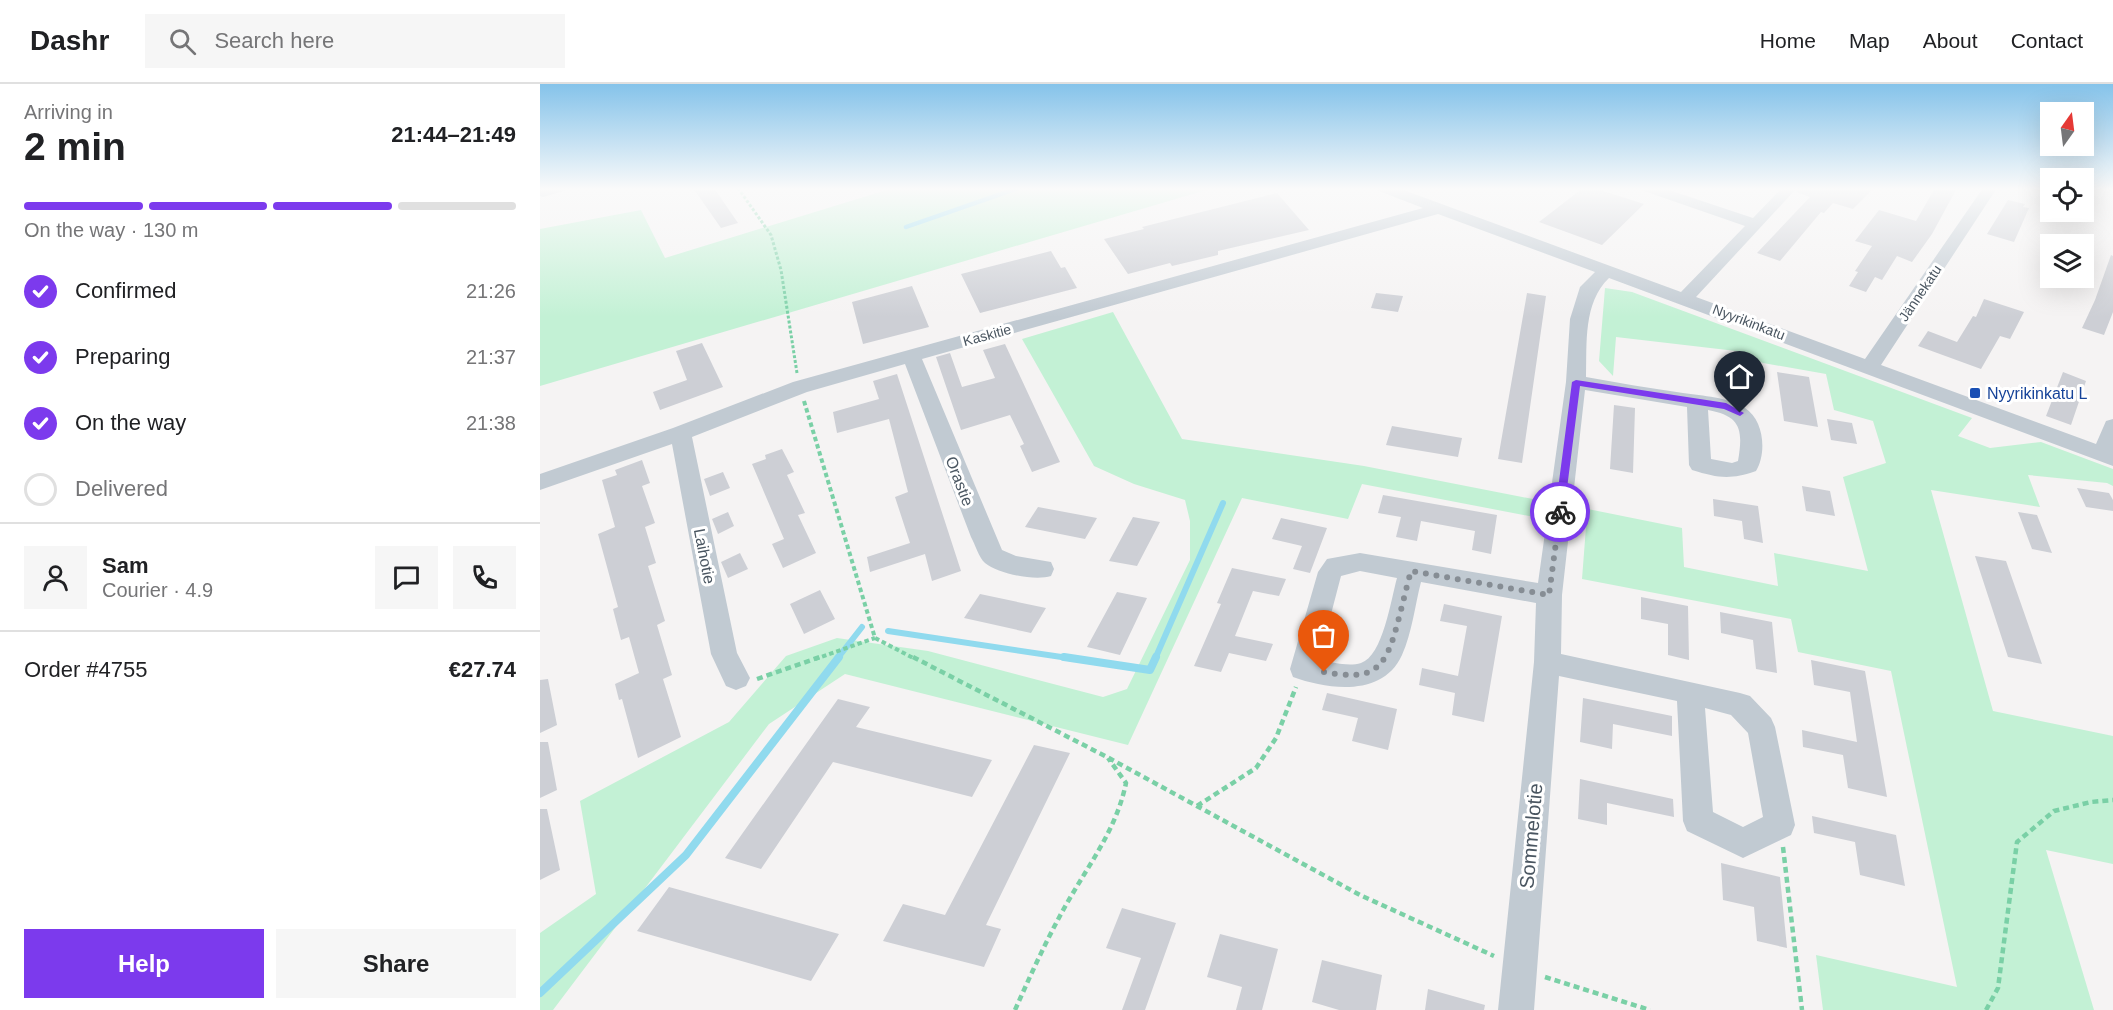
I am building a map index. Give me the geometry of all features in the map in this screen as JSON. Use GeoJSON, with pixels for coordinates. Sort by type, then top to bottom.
{"type":"FeatureCollection","features":[{"type":"Feature","properties":{"kind":"street","name":"Kaskitie"},"geometry":{"type":"LineString","coordinates":[[540,482],[681,433],[800,387],[1357,231]]}},
{"type":"Feature","properties":{"kind":"street","name":"Nyyrikinkatu"},"geometry":{"type":"LineString","coordinates":[[1504,231],[2108,456]]}},
{"type":"Feature","properties":{"kind":"street"},"geometry":{"type":"LineString","coordinates":[[1685,298],[1749,231]]}},
{"type":"Feature","properties":{"kind":"street","name":"Jännekatu"},"geometry":{"type":"LineString","coordinates":[[1869,368],[1961,231]]}},
{"type":"Feature","properties":{"kind":"street","name":"Sommelotie"},"geometry":{"type":"LineString","coordinates":[[1516,1010],[1547,662],[1549,595],[1576,382],[1579,320],[1589,287],[1608,269]]}},
{"type":"Feature","properties":{"kind":"street","name":"Orastie"},"geometry":{"type":"LineString","coordinates":[[911,356],[983,537],[993,556],[1013,565],[1042,569]]}},
{"type":"Feature","properties":{"kind":"street"},"geometry":{"type":"LineString","coordinates":[[1576,382],[1696,402]]}},
{"type":"Feature","properties":{"kind":"street"},"geometry":{"type":"LineString","coordinates":[[2108,456],[2113,426]]}},
{"type":"Feature","properties":{"kind":"street","name":"Laihotie"},"geometry":{"type":"LineString","coordinates":[[681,433],[724,654],[735,678]]}},
{"type":"Feature","properties":{"kind":"street"},"geometry":{"type":"LineString","coordinates":[[1411,571],[1390,652],[1380,666],[1364,674],[1345,676],[1303,669],[1330,572],[1336,566],[1360,562],[1549,595]]}},
{"type":"Feature","properties":{"kind":"street"},"geometry":{"type":"LineString","coordinates":[[1547,662],[1690,692],[1740,705],[1761,727],[1780,825],[1743,843],[1698,821],[1690,692]]}},
{"type":"Feature","properties":{"kind":"path"},"geometry":{"type":"LineString","coordinates":[[768,231],[781,270],[800,387],[875,638],[1107,757],[1360,895],[1519,968],[1650,1010]]}},
{"type":"Feature","properties":{"kind":"path"},"geometry":{"type":"LineString","coordinates":[[735,678],[752,681],[875,638]]}},
{"type":"Feature","properties":{"kind":"path"},"geometry":{"type":"LineString","coordinates":[[1197,806],[1257,768],[1276,738],[1303,669]]}},
{"type":"Feature","properties":{"kind":"path"},"geometry":{"type":"LineString","coordinates":[[1015,1010],[1064,909],[1112,830],[1123,802],[1126,783],[1107,757]]}},
{"type":"Feature","properties":{"kind":"path"},"geometry":{"type":"LineString","coordinates":[[1986,1010],[1998,988],[2018,842],[2054,811],[2091,802],[2113,801]]}},
{"type":"Feature","properties":{"kind":"path"},"geometry":{"type":"LineString","coordinates":[[1780,825],[1802,1010]]}},
{"type":"Feature","properties":{"kind":"green space"},"geometry":{"type":"Polygon","coordinates":[[[540,231],[652,231],[665,258],[752,231],[1066,231],[540,386],[540,231]]]}},
{"type":"Feature","properties":{"kind":"green space"},"geometry":{"type":"Polygon","coordinates":[[[1605,288],[1632,292],[1972,418],[1958,436],[1990,448],[2041,442],[2113,469],[2113,486],[2107,483],[2028,475],[2040,507],[1931,490],[1993,711],[2113,736],[2113,864],[2046,850],[2094,1010],[1823,1010],[1816,955],[1957,987],[1891,671],[1798,652],[1791,619],[1582,579],[1586,527],[1561,522],[1563,504],[1682,528],[1684,567],[1778,586],[1774,553],[1868,571],[1843,477],[1886,463],[1873,421],[1834,410],[1826,374],[1763,363],[1736,351],[1616,337],[1613,376],[1599,361],[1605,288]]]}},
{"type":"Feature","properties":{"kind":"green space"},"geometry":{"type":"Polygon","coordinates":[[[1113,312],[1182,439],[1364,466],[1558,504],[1555,521],[1362,484],[1348,519],[1242,498],[1128,745],[845,674],[769,724],[553,1010],[540,1010],[540,933],[596,894],[580,801],[729,722],[786,656],[837,638],[928,651],[1103,697],[1127,689],[1190,560],[1190,521],[1185,500],[1134,484],[1094,466],[1022,339],[1113,312]]]}},
{"type":"Feature","properties":{"kind":"building"},"geometry":{"type":"Polygon","coordinates":[[[1135,231],[1304,231],[1218,251],[1218,255],[1172,266],[1170,263],[1128,274],[1104,239],[1135,231]]]}},
{"type":"Feature","properties":{"kind":"building"},"geometry":{"type":"Polygon","coordinates":[[[1564,231],[1616,231],[1602,245],[1564,231]]]}},
{"type":"Feature","properties":{"kind":"building"},"geometry":{"type":"Polygon","coordinates":[[[1778,231],[1805,231],[1780,261],[1757,253],[1778,231]]]}},
{"type":"Feature","properties":{"kind":"building"},"geometry":{"type":"Polygon","coordinates":[[[1863,231],[1934,231],[1912,262],[1897,256],[1882,280],[1875,277],[1866,292],[1849,286],[1858,272],[1855,271],[1872,246],[1855,241],[1863,231]]]}},
{"type":"Feature","properties":{"kind":"building"},"geometry":{"type":"Polygon","coordinates":[[[1989,231],[2019,231],[2014,242],[1987,234],[1989,231]]]}},
{"type":"Feature","properties":{"kind":"building"},"geometry":{"type":"Polygon","coordinates":[[[1051,251],[1061,268],[1065,267],[1077,288],[980,313],[961,274],[1051,251]]]}},
{"type":"Feature","properties":{"kind":"building"},"geometry":{"type":"Polygon","coordinates":[[[2111,255],[2113,256],[2113,312],[2104,335],[2082,328],[2111,255]]]}},
{"type":"Feature","properties":{"kind":"building"},"geometry":{"type":"Polygon","coordinates":[[[912,286],[929,327],[863,344],[852,302],[912,286]]]}},
{"type":"Feature","properties":{"kind":"building"},"geometry":{"type":"Polygon","coordinates":[[[1376,293],[1403,296],[1398,312],[1371,308],[1376,293]]]}},
{"type":"Feature","properties":{"kind":"building"},"geometry":{"type":"Polygon","coordinates":[[[1527,293],[1546,296],[1522,463],[1498,459],[1527,293]]]}},
{"type":"Feature","properties":{"kind":"building"},"geometry":{"type":"Polygon","coordinates":[[[1984,299],[2024,312],[2010,339],[2000,336],[1981,369],[1918,346],[1928,331],[1957,342],[1973,316],[1976,317],[1984,299]]]}},
{"type":"Feature","properties":{"kind":"building"},"geometry":{"type":"Polygon","coordinates":[[[702,343],[723,387],[660,410],[653,392],[687,380],[676,351],[702,343]]]}},
{"type":"Feature","properties":{"kind":"building"},"geometry":{"type":"Polygon","coordinates":[[[1005,344],[1060,462],[1032,472],[1020,446],[1024,444],[1010,415],[961,430],[936,357],[950,353],[962,387],[995,378],[983,350],[1005,344]]]}},
{"type":"Feature","properties":{"kind":"building"},"geometry":{"type":"Polygon","coordinates":[[[1777,372],[1809,377],[1818,427],[1784,421],[1777,372]]]}},
{"type":"Feature","properties":{"kind":"building"},"geometry":{"type":"Polygon","coordinates":[[[2063,372],[2086,381],[2071,425],[2046,416],[2063,372]]]}},
{"type":"Feature","properties":{"kind":"building"},"geometry":{"type":"Polygon","coordinates":[[[897,374],[961,571],[932,581],[925,554],[870,572],[867,557],[910,543],[895,497],[908,492],[889,419],[837,433],[833,412],[879,399],[873,381],[897,374]]]}},
{"type":"Feature","properties":{"kind":"building"},"geometry":{"type":"Polygon","coordinates":[[[1614,405],[1635,408],[1633,473],[1610,469],[1614,405]]]}},
{"type":"Feature","properties":{"kind":"building"},"geometry":{"type":"Polygon","coordinates":[[[1827,419],[1852,423],[1857,444],[1831,440],[1827,419]]]}},
{"type":"Feature","properties":{"kind":"building"},"geometry":{"type":"Polygon","coordinates":[[[1392,426],[1462,438],[1458,457],[1386,445],[1392,426]]]}},
{"type":"Feature","properties":{"kind":"building"},"geometry":{"type":"Polygon","coordinates":[[[782,449],[794,472],[787,475],[805,513],[798,515],[816,553],[783,568],[772,544],[784,539],[752,464],[766,459],[765,455],[782,449]]]}},
{"type":"Feature","properties":{"kind":"building"},"geometry":{"type":"Polygon","coordinates":[[[642,460],[650,483],[642,486],[655,523],[645,527],[656,563],[648,566],[665,621],[657,625],[672,675],[663,679],[681,737],[638,758],[622,699],[619,700],[615,684],[639,673],[629,637],[621,640],[613,609],[618,607],[598,534],[615,527],[602,480],[617,475],[615,470],[642,460]]]}},
{"type":"Feature","properties":{"kind":"building"},"geometry":{"type":"Polygon","coordinates":[[[723,472],[730,488],[710,496],[704,479],[723,472]]]}},
{"type":"Feature","properties":{"kind":"building"},"geometry":{"type":"Polygon","coordinates":[[[1802,486],[1830,491],[1835,516],[1806,511],[1802,486]]]}},
{"type":"Feature","properties":{"kind":"building"},"geometry":{"type":"Polygon","coordinates":[[[2077,488],[2109,493],[2113,500],[2113,511],[2086,507],[2077,488]]]}},
{"type":"Feature","properties":{"kind":"building"},"geometry":{"type":"Polygon","coordinates":[[[1383,495],[1497,515],[1491,554],[1472,550],[1475,531],[1421,521],[1417,541],[1396,537],[1401,517],[1378,513],[1383,495]]]}},
{"type":"Feature","properties":{"kind":"building"},"geometry":{"type":"Polygon","coordinates":[[[1713,499],[1758,506],[1763,543],[1744,539],[1742,521],[1714,516],[1713,499]]]}},
{"type":"Feature","properties":{"kind":"building"},"geometry":{"type":"Polygon","coordinates":[[[1038,507],[1097,518],[1085,539],[1025,527],[1038,507]]]}},
{"type":"Feature","properties":{"kind":"building"},"geometry":{"type":"Polygon","coordinates":[[[728,512],[734,526],[718,534],[712,519],[728,512]]]}},
{"type":"Feature","properties":{"kind":"building"},"geometry":{"type":"Polygon","coordinates":[[[2018,512],[2037,515],[2052,553],[2032,549],[2018,512]]]}},
{"type":"Feature","properties":{"kind":"building"},"geometry":{"type":"Polygon","coordinates":[[[1133,517],[1160,522],[1137,566],[1109,561],[1133,517]]]}},
{"type":"Feature","properties":{"kind":"building"},"geometry":{"type":"Polygon","coordinates":[[[1281,518],[1327,528],[1310,573],[1293,569],[1302,546],[1272,539],[1281,518]]]}},
{"type":"Feature","properties":{"kind":"building"},"geometry":{"type":"Polygon","coordinates":[[[740,553],[748,569],[728,578],[721,562],[740,553]]]}},
{"type":"Feature","properties":{"kind":"building"},"geometry":{"type":"Polygon","coordinates":[[[1975,556],[2006,561],[2042,664],[2008,657],[1975,556]]]}},
{"type":"Feature","properties":{"kind":"building"},"geometry":{"type":"Polygon","coordinates":[[[1232,568],[1286,579],[1279,596],[1253,591],[1235,636],[1273,644],[1266,661],[1229,653],[1221,672],[1194,666],[1221,604],[1217,603],[1232,568]]]}},
{"type":"Feature","properties":{"kind":"building"},"geometry":{"type":"Polygon","coordinates":[[[820,590],[835,619],[804,634],[790,604],[820,590]]]}},
{"type":"Feature","properties":{"kind":"building"},"geometry":{"type":"Polygon","coordinates":[[[1117,592],[1147,598],[1120,655],[1087,647],[1117,592]]]}},
{"type":"Feature","properties":{"kind":"building"},"geometry":{"type":"Polygon","coordinates":[[[980,594],[1046,608],[1031,633],[964,618],[980,594]]]}},
{"type":"Feature","properties":{"kind":"building"},"geometry":{"type":"Polygon","coordinates":[[[1641,597],[1688,606],[1689,660],[1668,655],[1668,624],[1641,619],[1641,597]]]}},
{"type":"Feature","properties":{"kind":"building"},"geometry":{"type":"Polygon","coordinates":[[[1444,604],[1502,616],[1484,722],[1452,715],[1455,693],[1419,685],[1422,668],[1458,676],[1467,626],[1440,621],[1444,604]]]}},
{"type":"Feature","properties":{"kind":"building"},"geometry":{"type":"Polygon","coordinates":[[[1720,612],[1772,622],[1777,673],[1756,669],[1753,640],[1721,633],[1720,612]]]}},
{"type":"Feature","properties":{"kind":"building"},"geometry":{"type":"Polygon","coordinates":[[[1811,660],[1865,671],[1887,797],[1848,788],[1843,755],[1803,747],[1802,730],[1857,742],[1850,692],[1814,685],[1811,660]]]}},
{"type":"Feature","properties":{"kind":"building"},"geometry":{"type":"Polygon","coordinates":[[[548,679],[557,725],[540,733],[540,680],[548,679]]]}},
{"type":"Feature","properties":{"kind":"building"},"geometry":{"type":"Polygon","coordinates":[[[1327,693],[1397,709],[1388,750],[1352,741],[1358,718],[1322,710],[1327,693]]]}},
{"type":"Feature","properties":{"kind":"building"},"geometry":{"type":"Polygon","coordinates":[[[1583,698],[1672,716],[1672,736],[1613,724],[1612,749],[1580,742],[1583,698]]]}},
{"type":"Feature","properties":{"kind":"building"},"geometry":{"type":"Polygon","coordinates":[[[838,699],[870,707],[856,727],[992,760],[972,797],[833,762],[761,869],[725,858],[838,699]]]}},
{"type":"Feature","properties":{"kind":"building"},"geometry":{"type":"Polygon","coordinates":[[[540,742],[548,742],[557,790],[540,798],[540,742]]]}},
{"type":"Feature","properties":{"kind":"building"},"geometry":{"type":"Polygon","coordinates":[[[1034,745],[1070,753],[986,925],[1001,929],[984,967],[883,941],[903,904],[945,915],[1034,745]]]}},
{"type":"Feature","properties":{"kind":"building"},"geometry":{"type":"Polygon","coordinates":[[[1580,779],[1673,799],[1674,817],[1607,803],[1607,825],[1578,819],[1580,779]]]}},
{"type":"Feature","properties":{"kind":"building"},"geometry":{"type":"Polygon","coordinates":[[[540,809],[547,809],[560,870],[540,880],[540,809]]]}},
{"type":"Feature","properties":{"kind":"building"},"geometry":{"type":"Polygon","coordinates":[[[1812,816],[1896,835],[1905,886],[1860,875],[1855,842],[1814,833],[1812,816]]]}},
{"type":"Feature","properties":{"kind":"building"},"geometry":{"type":"Polygon","coordinates":[[[1721,863],[1780,877],[1787,948],[1757,941],[1754,907],[1723,900],[1721,863]]]}},
{"type":"Feature","properties":{"kind":"building"},"geometry":{"type":"Polygon","coordinates":[[[669,887],[839,934],[811,981],[637,931],[669,887]]]}},
{"type":"Feature","properties":{"kind":"building"},"geometry":{"type":"Polygon","coordinates":[[[1122,908],[1176,923],[1145,1010],[1122,1010],[1141,958],[1106,948],[1122,908]]]}},
{"type":"Feature","properties":{"kind":"building"},"geometry":{"type":"Polygon","coordinates":[[[1220,934],[1278,949],[1262,1010],[1236,1010],[1242,987],[1207,977],[1220,934]]]}},
{"type":"Feature","properties":{"kind":"building"},"geometry":{"type":"Polygon","coordinates":[[[1322,960],[1382,975],[1376,1010],[1339,1010],[1312,1002],[1322,960]]]}},
{"type":"Feature","properties":{"kind":"building"},"geometry":{"type":"Polygon","coordinates":[[[1428,989],[1485,1005],[1484,1010],[1425,1010],[1428,989]]]}},
{"type":"Feature","properties":{"kind":"waterway"},"geometry":{"type":"LineString","coordinates":[[1155,659],[1223,503]]}},
{"type":"Feature","properties":{"kind":"waterway"},"geometry":{"type":"LineString","coordinates":[[837,659],[862,627]]}},
{"type":"Feature","properties":{"kind":"waterway"},"geometry":{"type":"LineString","coordinates":[[888,631],[1075,659]]}},
{"type":"Feature","properties":{"kind":"waterway"},"geometry":{"type":"LineString","coordinates":[[540,993],[686,855],[839,657]]}},
{"type":"Feature","properties":{"kind":"waterway"},"geometry":{"type":"LineString","coordinates":[[1064,657],[1150,670],[1156,657]]}},
{"type":"Feature","properties":{"kind":"way so far"},"geometry":{"type":"LineString","coordinates":[[1324,672],[1345,676],[1364,674],[1380,666],[1390,652],[1411,571],[1549,595],[1560,512]]}},
{"type":"Feature","properties":{"kind":"place","name":"Nyyrikinkatu L"},"geometry":{"type":"Point","coordinates":[1975,393]}},
{"type":"Feature","properties":{"kind":"route"},"geometry":{"type":"LineString","coordinates":[[1560,512],[1576,382],[1726,406],[1740,413]]}}]}
